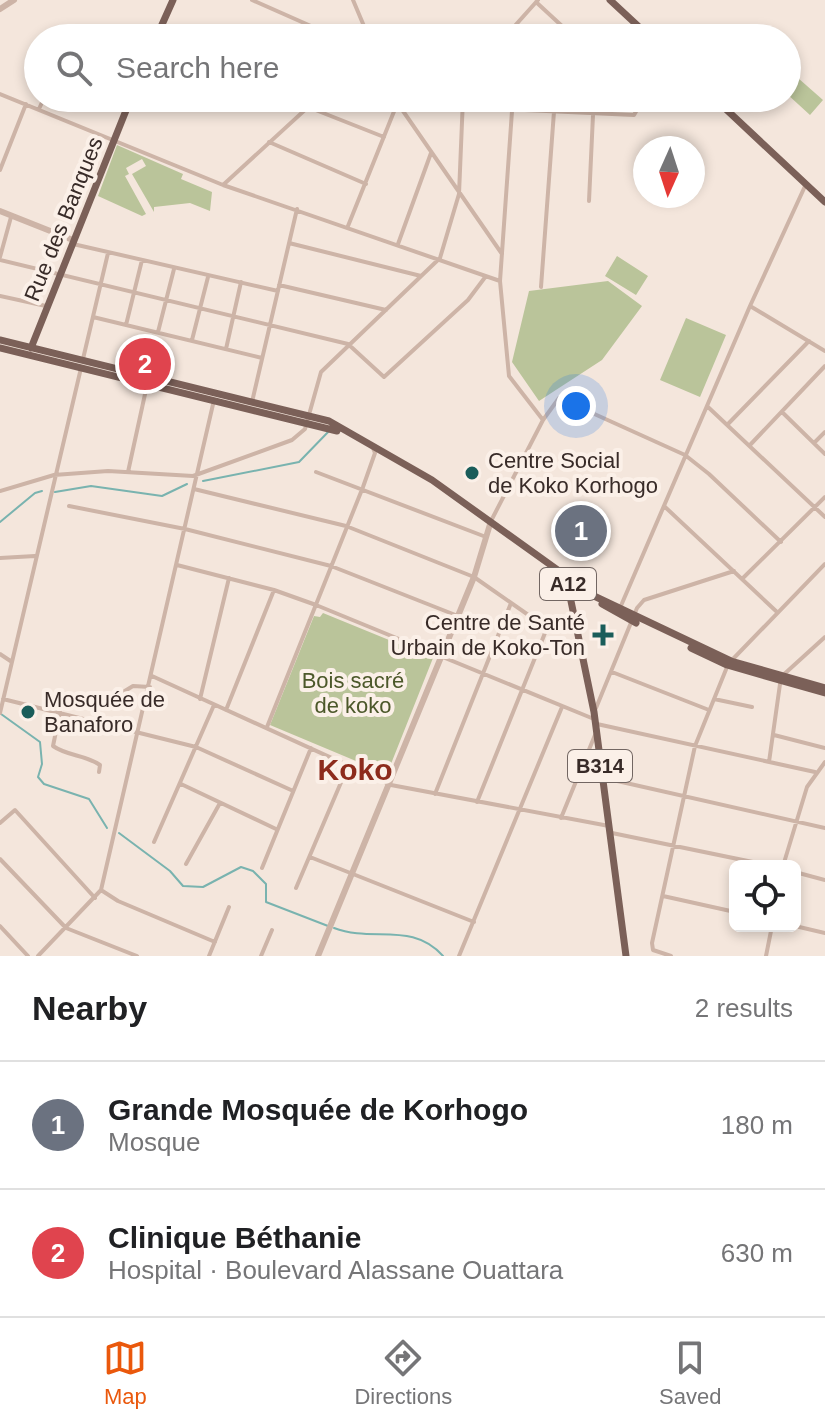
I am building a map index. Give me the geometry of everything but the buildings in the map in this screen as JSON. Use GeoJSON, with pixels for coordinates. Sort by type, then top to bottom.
{"type":"FeatureCollection","features":[{"type":"Feature","properties":{"kind":"main road"},"geometry":{"type":"LineString","coordinates":[[162,24],[173,0]]}},
{"type":"Feature","properties":{"kind":"main road"},"geometry":{"type":"LineString","coordinates":[[610,0],[636,24]]}},
{"type":"Feature","properties":{"kind":"main road","name":"Rue des Banques"},"geometry":{"type":"LineString","coordinates":[[30,351],[126,112]]}},
{"type":"Feature","properties":{"kind":"main road"},"geometry":{"type":"LineString","coordinates":[[729,112],[825,202]]}},
{"type":"Feature","properties":{"kind":"main road","name":"A12"},"geometry":{"type":"LineString","coordinates":[[0,340],[30,351],[329,421],[336,428]]}},
{"type":"Feature","properties":{"kind":"main road","name":"A12"},"geometry":{"type":"LineString","coordinates":[[0,348],[30,351]]}},
{"type":"Feature","properties":{"kind":"main road","name":"A12"},"geometry":{"type":"LineString","coordinates":[[308,417],[336,428],[444,491],[567,581],[632,618],[729,663],[825,691]]}},
{"type":"Feature","properties":{"kind":"main road","name":"B314"},"geometry":{"type":"LineString","coordinates":[[567,581],[595,722],[626,956]]}},
{"type":"Feature","properties":{"kind":"street"},"geometry":{"type":"LineString","coordinates":[[0,9],[14,0]]}},
{"type":"Feature","properties":{"kind":"street"},"geometry":{"type":"LineString","coordinates":[[252,0],[306,24]]}},
{"type":"Feature","properties":{"kind":"street"},"geometry":{"type":"LineString","coordinates":[[353,0],[363,24]]}},
{"type":"Feature","properties":{"kind":"street"},"geometry":{"type":"LineString","coordinates":[[516,24],[537,1],[561,24]]}},
{"type":"Feature","properties":{"kind":"street"},"geometry":{"type":"LineString","coordinates":[[0,94],[24,103]]}},
{"type":"Feature","properties":{"kind":"street"},"geometry":{"type":"LineString","coordinates":[[0,170],[24,109]]}},
{"type":"Feature","properties":{"kind":"street"},"geometry":{"type":"LineString","coordinates":[[47,112],[223,185],[500,281]]}},
{"type":"Feature","properties":{"kind":"street"},"geometry":{"type":"LineString","coordinates":[[223,185],[302,112]]}},
{"type":"Feature","properties":{"kind":"street"},"geometry":{"type":"LineString","coordinates":[[321,112],[384,137]]}},
{"type":"Feature","properties":{"kind":"street"},"geometry":{"type":"LineString","coordinates":[[348,226],[392,112]]}},
{"type":"Feature","properties":{"kind":"street"},"geometry":{"type":"LineString","coordinates":[[403,112],[503,256]]}},
{"type":"Feature","properties":{"kind":"street"},"geometry":{"type":"LineString","coordinates":[[0,491],[54,475],[199,473],[292,440],[305,429],[321,372],[440,258],[459,194],[462,112]]}},
{"type":"Feature","properties":{"kind":"street"},"geometry":{"type":"LineString","coordinates":[[512,112],[500,281],[509,376],[543,420]]}},
{"type":"Feature","properties":{"kind":"street"},"geometry":{"type":"LineString","coordinates":[[533,112],[593,115],[638,112]]}},
{"type":"Feature","properties":{"kind":"street"},"geometry":{"type":"LineString","coordinates":[[541,287],[554,113]]}},
{"type":"Feature","properties":{"kind":"street"},"geometry":{"type":"LineString","coordinates":[[589,201],[593,115]]}},
{"type":"Feature","properties":{"kind":"street"},"geometry":{"type":"LineString","coordinates":[[269,142],[366,184]]}},
{"type":"Feature","properties":{"kind":"street"},"geometry":{"type":"LineString","coordinates":[[398,244],[431,153]]}},
{"type":"Feature","properties":{"kind":"street"},"geometry":{"type":"LineString","coordinates":[[619,611],[806,184]]}},
{"type":"Feature","properties":{"kind":"street"},"geometry":{"type":"LineString","coordinates":[[252,403],[297,209]]}},
{"type":"Feature","properties":{"kind":"street"},"geometry":{"type":"LineString","coordinates":[[0,211],[72,242],[108,253],[386,310]]}},
{"type":"Feature","properties":{"kind":"street"},"geometry":{"type":"LineString","coordinates":[[11,215],[0,258],[348,344],[384,377],[468,300],[486,276]]}},
{"type":"Feature","properties":{"kind":"street"},"geometry":{"type":"LineString","coordinates":[[289,243],[421,276]]}},
{"type":"Feature","properties":{"kind":"street"},"geometry":{"type":"LineString","coordinates":[[0,712],[108,253]]}},
{"type":"Feature","properties":{"kind":"street"},"geometry":{"type":"LineString","coordinates":[[126,325],[142,260]]}},
{"type":"Feature","properties":{"kind":"street"},"geometry":{"type":"LineString","coordinates":[[158,332],[175,268]]}},
{"type":"Feature","properties":{"kind":"street"},"geometry":{"type":"LineString","coordinates":[[192,340],[208,275]]}},
{"type":"Feature","properties":{"kind":"street"},"geometry":{"type":"LineString","coordinates":[[226,349],[241,282]]}},
{"type":"Feature","properties":{"kind":"street"},"geometry":{"type":"LineString","coordinates":[[0,296],[46,306]]}},
{"type":"Feature","properties":{"kind":"street"},"geometry":{"type":"LineString","coordinates":[[750,306],[825,351]]}},
{"type":"Feature","properties":{"kind":"street"},"geometry":{"type":"LineString","coordinates":[[93,317],[262,358]]}},
{"type":"Feature","properties":{"kind":"street"},"geometry":{"type":"LineString","coordinates":[[728,424],[809,341]]}},
{"type":"Feature","properties":{"kind":"street"},"geometry":{"type":"LineString","coordinates":[[750,445],[825,366]]}},
{"type":"Feature","properties":{"kind":"street"},"geometry":{"type":"LineString","coordinates":[[128,472],[149,379]]}},
{"type":"Feature","properties":{"kind":"street"},"geometry":{"type":"LineString","coordinates":[[38,956],[101,890],[215,394]]}},
{"type":"Feature","properties":{"kind":"street"},"geometry":{"type":"LineString","coordinates":[[318,956],[391,785],[492,524],[555,400],[565,399],[685,455],[781,542]]}},
{"type":"Feature","properties":{"kind":"street"},"geometry":{"type":"LineString","coordinates":[[707,406],[825,517]]}},
{"type":"Feature","properties":{"kind":"street"},"geometry":{"type":"LineString","coordinates":[[782,412],[825,454]]}},
{"type":"Feature","properties":{"kind":"street"},"geometry":{"type":"LineString","coordinates":[[814,443],[825,432]]}},
{"type":"Feature","properties":{"kind":"street"},"geometry":{"type":"LineString","coordinates":[[267,727],[363,487],[374,450]]}},
{"type":"Feature","properties":{"kind":"street"},"geometry":{"type":"LineString","coordinates":[[316,472],[363,487],[488,538]]}},
{"type":"Feature","properties":{"kind":"street"},"geometry":{"type":"LineString","coordinates":[[194,489],[346,526],[474,577],[547,628],[477,802]]}},
{"type":"Feature","properties":{"kind":"street"},"geometry":{"type":"LineString","coordinates":[[742,579],[825,497]]}},
{"type":"Feature","properties":{"kind":"street"},"geometry":{"type":"LineString","coordinates":[[69,506],[185,529],[331,566],[458,616]]}},
{"type":"Feature","properties":{"kind":"street"},"geometry":{"type":"LineString","coordinates":[[664,506],[777,612]]}},
{"type":"Feature","properties":{"kind":"street"},"geometry":{"type":"LineString","coordinates":[[0,558],[35,556]]}},
{"type":"Feature","properties":{"kind":"street"},"geometry":{"type":"LineString","coordinates":[[671,956],[652,948],[695,746],[709,710],[729,663],[825,564]]}},
{"type":"Feature","properties":{"kind":"street"},"geometry":{"type":"LineString","coordinates":[[177,565],[274,590],[316,605],[595,722],[815,772]]}},
{"type":"Feature","properties":{"kind":"street"},"geometry":{"type":"LineString","coordinates":[[561,818],[637,608],[652,596],[734,571]]}},
{"type":"Feature","properties":{"kind":"street"},"geometry":{"type":"LineString","coordinates":[[200,699],[229,578]]}},
{"type":"Feature","properties":{"kind":"street"},"geometry":{"type":"LineString","coordinates":[[226,710],[274,590]]}},
{"type":"Feature","properties":{"kind":"street"},"geometry":{"type":"LineString","coordinates":[[435,794],[511,603]]}},
{"type":"Feature","properties":{"kind":"street"},"geometry":{"type":"LineString","coordinates":[[769,762],[781,680],[825,637]]}},
{"type":"Feature","properties":{"kind":"street"},"geometry":{"type":"LineString","coordinates":[[0,654],[12,662]]}},
{"type":"Feature","properties":{"kind":"street"},"geometry":{"type":"LineString","coordinates":[[612,672],[709,710]]}},
{"type":"Feature","properties":{"kind":"street"},"geometry":{"type":"LineString","coordinates":[[152,676],[391,785],[561,818],[742,860]]}},
{"type":"Feature","properties":{"kind":"street"},"geometry":{"type":"LineString","coordinates":[[61,693],[110,700],[133,686],[150,687]]}},
{"type":"Feature","properties":{"kind":"street"},"geometry":{"type":"LineString","coordinates":[[3,699],[196,747],[291,790]]}},
{"type":"Feature","properties":{"kind":"street"},"geometry":{"type":"LineString","coordinates":[[714,699],[752,707]]}},
{"type":"Feature","properties":{"kind":"street"},"geometry":{"type":"LineString","coordinates":[[154,842],[214,705]]}},
{"type":"Feature","properties":{"kind":"street"},"geometry":{"type":"LineString","coordinates":[[459,955],[562,707]]}},
{"type":"Feature","properties":{"kind":"street"},"geometry":{"type":"LineString","coordinates":[[60,712],[53,746],[62,752],[94,761],[100,765],[99,772]]}},
{"type":"Feature","properties":{"kind":"street"},"geometry":{"type":"LineString","coordinates":[[774,735],[825,748]]}},
{"type":"Feature","properties":{"kind":"street"},"geometry":{"type":"LineString","coordinates":[[262,868],[291,790],[311,748]]}},
{"type":"Feature","properties":{"kind":"street"},"geometry":{"type":"LineString","coordinates":[[784,860],[794,819],[815,772],[825,762]]}},
{"type":"Feature","properties":{"kind":"street"},"geometry":{"type":"LineString","coordinates":[[296,888],[348,766]]}},
{"type":"Feature","properties":{"kind":"street"},"geometry":{"type":"LineString","coordinates":[[602,778],[825,828]]}},
{"type":"Feature","properties":{"kind":"street"},"geometry":{"type":"LineString","coordinates":[[181,784],[276,829]]}},
{"type":"Feature","properties":{"kind":"street"},"geometry":{"type":"LineString","coordinates":[[186,864],[220,803]]}},
{"type":"Feature","properties":{"kind":"street"},"geometry":{"type":"LineString","coordinates":[[0,823],[15,810],[95,898]]}},
{"type":"Feature","properties":{"kind":"street"},"geometry":{"type":"LineString","coordinates":[[310,857],[474,922]]}},
{"type":"Feature","properties":{"kind":"street"},"geometry":{"type":"LineString","coordinates":[[0,859],[66,928],[137,956]]}},
{"type":"Feature","properties":{"kind":"street"},"geometry":{"type":"LineString","coordinates":[[801,874],[825,880]]}},
{"type":"Feature","properties":{"kind":"street"},"geometry":{"type":"LineString","coordinates":[[101,890],[118,901],[215,942]]}},
{"type":"Feature","properties":{"kind":"street"},"geometry":{"type":"LineString","coordinates":[[663,896],[729,911]]}},
{"type":"Feature","properties":{"kind":"street"},"geometry":{"type":"LineString","coordinates":[[209,956],[229,907]]}},
{"type":"Feature","properties":{"kind":"street"},"geometry":{"type":"LineString","coordinates":[[0,926],[28,956]]}},
{"type":"Feature","properties":{"kind":"street"},"geometry":{"type":"LineString","coordinates":[[801,927],[825,933]]}},
{"type":"Feature","properties":{"kind":"street"},"geometry":{"type":"LineString","coordinates":[[261,956],[272,930]]}},
{"type":"Feature","properties":{"kind":"street"},"geometry":{"type":"LineString","coordinates":[[766,956],[771,932]]}},
{"type":"Feature","properties":{"kind":"green space"},"geometry":{"type":"Polygon","coordinates":[[[801,81],[823,100],[810,115],[801,107],[801,81]]]}},
{"type":"Feature","properties":{"kind":"green space"},"geometry":{"type":"Polygon","coordinates":[[[117,145],[183,174],[181,179],[212,192],[210,211],[190,203],[154,207],[154,212],[132,174],[146,166],[142,159],[126,168],[129,174],[125,176],[146,214],[142,216],[98,196],[117,145]]]}},
{"type":"Feature","properties":{"kind":"green space"},"geometry":{"type":"Polygon","coordinates":[[[617,256],[648,276],[636,295],[605,276],[617,256]]]}},
{"type":"Feature","properties":{"kind":"green space"},"geometry":{"type":"Polygon","coordinates":[[[608,281],[642,306],[602,360],[539,401],[512,362],[529,291],[608,281]]]}},
{"type":"Feature","properties":{"kind":"green space"},"geometry":{"type":"Polygon","coordinates":[[[686,318],[726,335],[700,397],[660,380],[686,318]]]}},
{"type":"Feature","properties":{"kind":"green space","name":"Bois sacré de koko"},"geometry":{"type":"Polygon","coordinates":[[[323,613],[433,658],[387,774],[270,725],[314,616],[320,617],[323,613]]]}},
{"type":"Feature","properties":{"kind":"waterway"},"geometry":{"type":"LineString","coordinates":[[203,481],[299,462],[330,430]]}},
{"type":"Feature","properties":{"kind":"waterway"},"geometry":{"type":"LineString","coordinates":[[55,492],[91,486],[162,496],[187,484]]}},
{"type":"Feature","properties":{"kind":"waterway"},"geometry":{"type":"LineString","coordinates":[[0,522],[35,493],[42,491]]}},
{"type":"Feature","properties":{"kind":"waterway"},"geometry":{"type":"LineString","coordinates":[[1,714],[40,742],[42,764],[38,777],[44,784],[89,799],[107,828]]}},
{"type":"Feature","properties":{"kind":"waterway"},"geometry":{"type":"LineString","coordinates":[[119,833],[170,871],[183,886],[203,887],[241,867],[253,871],[266,884],[266,902],[328,926]]}},
{"type":"Feature","properties":{"kind":"waterway"},"geometry":{"type":"LineString","coordinates":[[334,928],[418,939],[443,956]]}},
{"type":"Feature","properties":{"kind":"place","name":"Clinique Béthanie"},"geometry":{"type":"Point","coordinates":[145,364]}},
{"type":"Feature","properties":{"kind":"place","name":"Centre Social de Koko Korhogo"},"geometry":{"type":"Point","coordinates":[472,473]}},
{"type":"Feature","properties":{"kind":"place","name":"Grande Mosquée de Korhogo"},"geometry":{"type":"Point","coordinates":[581,531]}},
{"type":"Feature","properties":{"kind":"place","name":"Centre de Santé Urbain de Koko-Ton"},"geometry":{"type":"Point","coordinates":[603,635]}},
{"type":"Feature","properties":{"kind":"place","name":"Mosquée de Banaforo"},"geometry":{"type":"Point","coordinates":[28,712]}},
{"type":"Feature","properties":{"kind":"district","name":"Koko"},"geometry":{"type":"Point","coordinates":[355,770]}}]}
